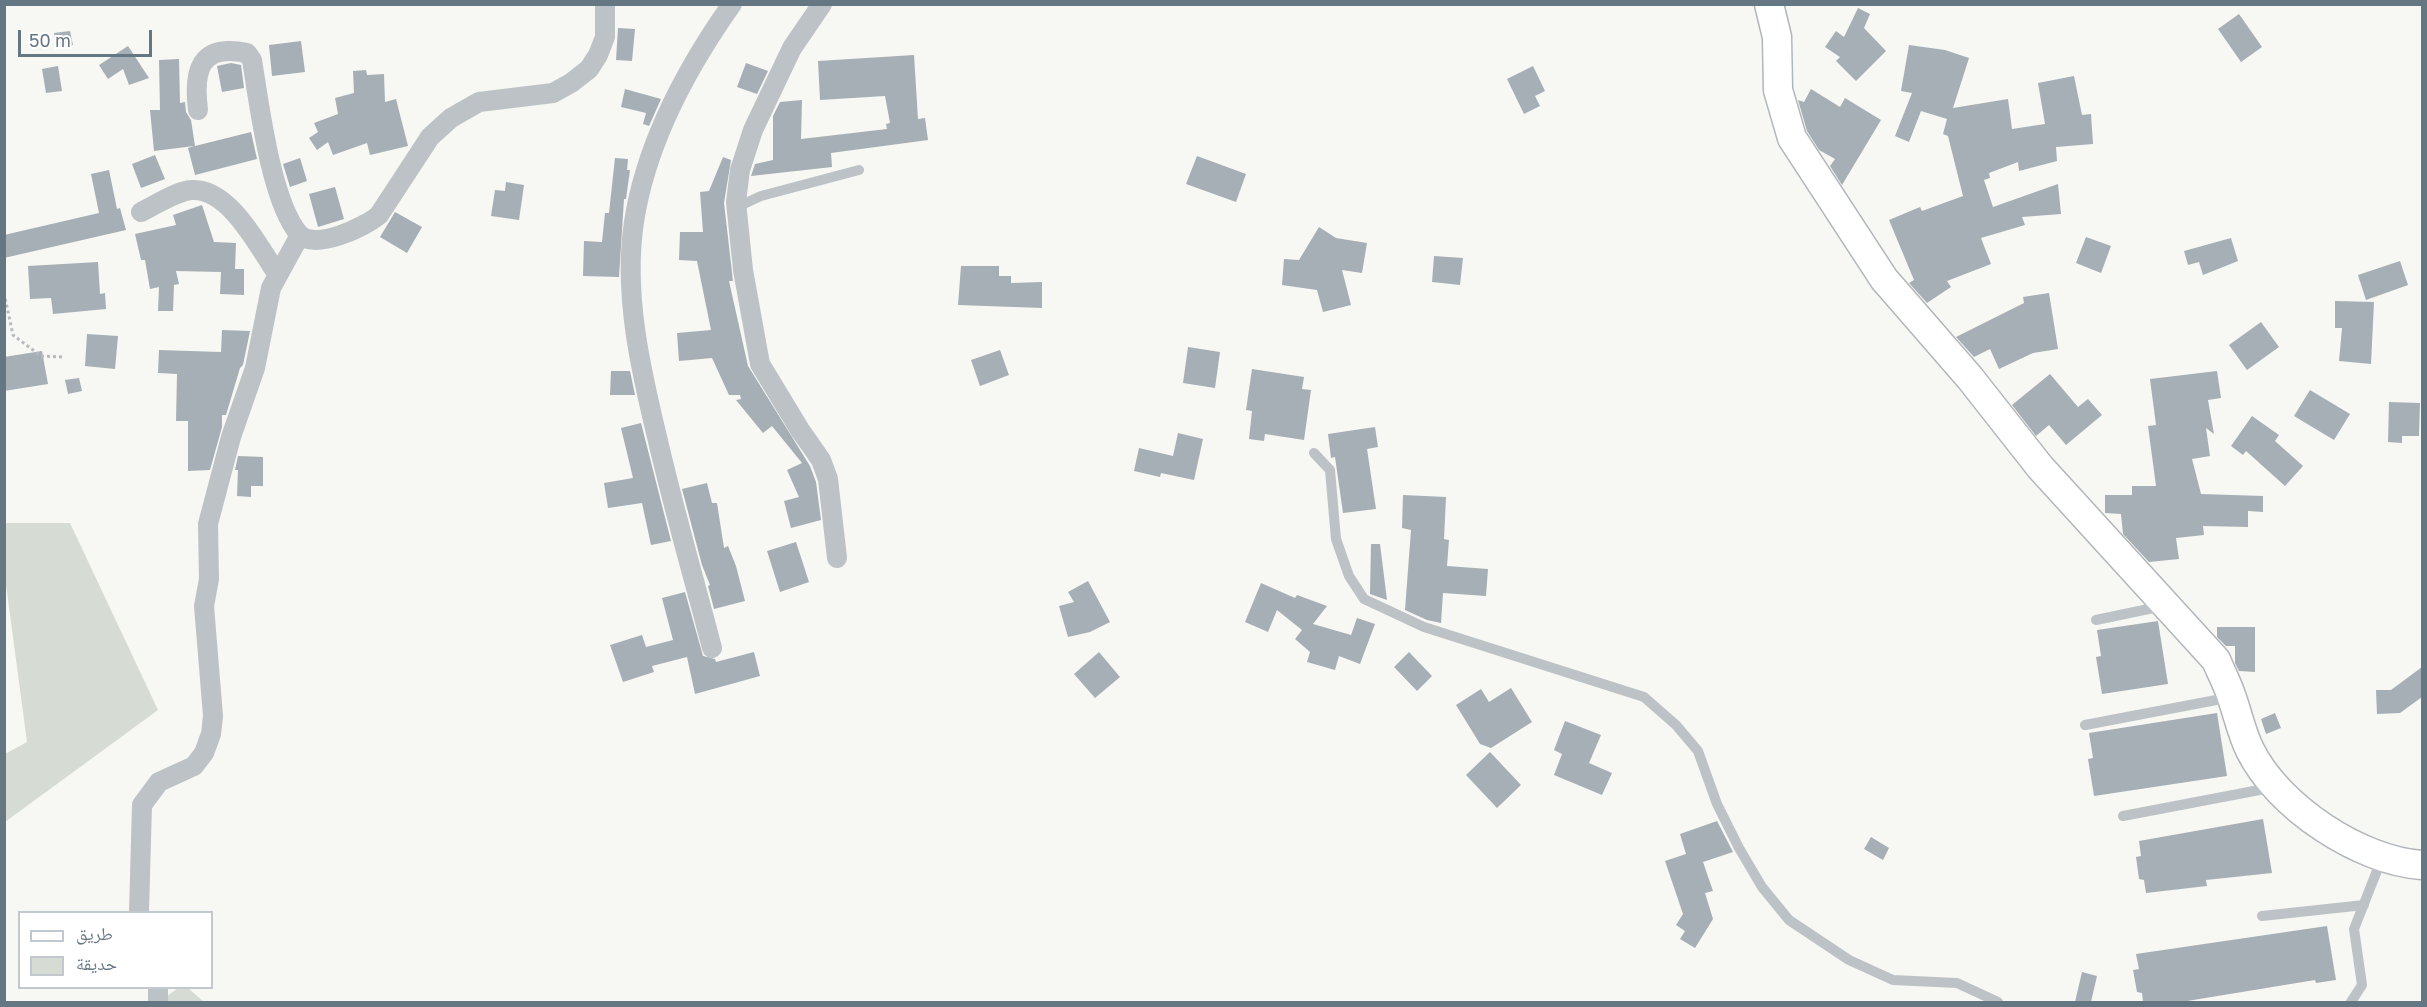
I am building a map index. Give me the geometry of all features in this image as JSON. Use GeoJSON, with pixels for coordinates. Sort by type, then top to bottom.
{"type":"FeatureCollection","features":[{"type":"Feature","properties":{"kind":"street"},"geometry":{"type":"LineString","coordinates":[[198,110],[195,86],[202,61],[208,55],[235,50],[247,52],[252,60],[263,134],[275,179],[290,218],[300,235],[313,241],[341,235],[370,223],[379,215],[430,137],[451,118],[479,102],[553,93],[589,69],[598,55],[604,37],[605,4]]}},
{"type":"Feature","properties":{"kind":"street"},"geometry":{"type":"LineString","coordinates":[[712,648],[643,381],[634,315],[631,263],[634,222],[648,164],[667,116],[697,56],[732,4]]}},
{"type":"Feature","properties":{"kind":"street"},"geometry":{"type":"LineString","coordinates":[[822,4],[792,48],[753,130],[740,170],[737,207],[743,270],[760,364],[821,460],[828,480],[837,558]]}},
{"type":"Feature","properties":{"kind":"street"},"geometry":{"type":"LineString","coordinates":[[1769,4],[1777,37],[1778,90],[1792,138],[1884,279],[1970,378],[2040,467],[2216,660],[2232,697],[2250,750],[2267,777],[2309,818],[2362,851],[2399,863],[2422,864]]}},
{"type":"Feature","properties":{"kind":"street"},"geometry":{"type":"LineString","coordinates":[[141,212],[191,190],[206,191],[220,198],[232,210],[278,275]]}},
{"type":"Feature","properties":{"kind":"street"},"geometry":{"type":"LineString","coordinates":[[139,911],[142,805],[159,782],[194,766],[204,753],[211,734],[213,716],[204,606],[209,579],[208,524],[231,437],[255,368],[271,288],[300,235]]}},
{"type":"Feature","properties":{"kind":"lane"},"geometry":{"type":"LineString","coordinates":[[737,207],[761,196],[859,170]]}},
{"type":"Feature","properties":{"kind":"lane"},"geometry":{"type":"LineString","coordinates":[[1314,453],[1330,470],[1336,539],[1348,576],[1364,600],[1424,627],[1644,697],[1676,725],[1698,751],[1717,804],[1739,849],[1762,887],[1789,920],[1849,960],[1893,980],[1957,983],[1998,1002]]}},
{"type":"Feature","properties":{"kind":"lane"},"geometry":{"type":"LineString","coordinates":[[2096,620],[2167,605]]}},
{"type":"Feature","properties":{"kind":"lane"},"geometry":{"type":"LineString","coordinates":[[2085,724],[2232,697]]}},
{"type":"Feature","properties":{"kind":"lane"},"geometry":{"type":"LineString","coordinates":[[2123,816],[2278,787]]}},
{"type":"Feature","properties":{"kind":"lane"},"geometry":{"type":"LineString","coordinates":[[2351,1002],[2362,985],[2354,929],[2382,858]]}},
{"type":"Feature","properties":{"kind":"lane"},"geometry":{"type":"LineString","coordinates":[[2262,916],[2364,905]]}},
{"type":"Feature","properties":{"kind":"path"},"geometry":{"type":"LineString","coordinates":[[4,293],[13,335],[41,356],[64,357]]}},
{"type":"Feature","properties":{"kind":"green space"},"geometry":{"type":"Polygon","coordinates":[[[5,523],[70,523],[158,710],[5,822],[5,754],[27,742],[5,577],[5,523]]]}},
{"type":"Feature","properties":{"kind":"green space"},"geometry":{"type":"Polygon","coordinates":[[[177,989],[189,989],[204,1002],[159,1002],[177,989]]]}},
{"type":"Feature","properties":{"kind":"building"},"geometry":{"type":"Polygon","coordinates":[[[1858,8],[1870,14],[1864,28],[1886,51],[1856,81],[1836,61],[1840,57],[1825,47],[1836,31],[1844,37],[1858,8]]]}},
{"type":"Feature","properties":{"kind":"building"},"geometry":{"type":"Polygon","coordinates":[[[2239,14],[2262,47],[2241,62],[2218,29],[2239,14]]]}},
{"type":"Feature","properties":{"kind":"building"},"geometry":{"type":"Polygon","coordinates":[[[618,28],[635,29],[632,61],[616,60],[618,28]]]}},
{"type":"Feature","properties":{"kind":"building"},"geometry":{"type":"Polygon","coordinates":[[[70,31],[73,45],[56,48],[54,33],[70,31]]]}},
{"type":"Feature","properties":{"kind":"building"},"geometry":{"type":"Polygon","coordinates":[[[301,41],[305,72],[272,76],[269,45],[301,41]]]}},
{"type":"Feature","properties":{"kind":"building"},"geometry":{"type":"Polygon","coordinates":[[[1909,45],[1945,50],[1969,58],[1953,108],[2008,99],[2012,129],[2045,124],[2038,83],[2074,76],[2082,115],[2091,114],[2093,144],[2056,147],[2057,161],[2019,171],[2018,162],[1989,173],[1990,178],[1984,180],[1993,207],[2058,184],[2061,214],[2022,217],[2025,225],[1981,238],[1991,264],[1947,281],[1951,287],[1927,303],[1909,283],[1914,280],[1889,220],[1920,207],[1922,211],[1963,196],[1948,136],[1943,134],[1947,119],[1921,111],[1909,142],[1895,136],[1912,93],[1901,91],[1909,45]]]}},
{"type":"Feature","properties":{"kind":"building"},"geometry":{"type":"Polygon","coordinates":[[[128,46],[149,78],[129,85],[123,69],[108,79],[99,65],[128,46]]]}},
{"type":"Feature","properties":{"kind":"building"},"geometry":{"type":"Polygon","coordinates":[[[914,55],[918,119],[925,118],[928,140],[831,153],[832,167],[751,176],[755,164],[773,160],[773,116],[780,102],[802,100],[801,139],[887,129],[886,124],[890,123],[885,96],[820,100],[818,61],[914,55]]]}},
{"type":"Feature","properties":{"kind":"building"},"geometry":{"type":"Polygon","coordinates":[[[179,59],[180,103],[185,102],[186,112],[191,120],[195,146],[251,132],[257,159],[195,175],[188,148],[194,146],[154,151],[150,110],[160,110],[159,60],[179,59]]]}},
{"type":"Feature","properties":{"kind":"building"},"geometry":{"type":"Polygon","coordinates":[[[231,63],[241,65],[244,88],[222,92],[217,66],[231,63]]]}},
{"type":"Feature","properties":{"kind":"building"},"geometry":{"type":"Polygon","coordinates":[[[746,63],[768,71],[757,94],[737,87],[746,63]]]}},
{"type":"Feature","properties":{"kind":"building"},"geometry":{"type":"Polygon","coordinates":[[[58,66],[62,91],[46,93],[42,69],[58,66]]]}},
{"type":"Feature","properties":{"kind":"building"},"geometry":{"type":"Polygon","coordinates":[[[1533,66],[1545,91],[1535,96],[1540,106],[1524,114],[1507,79],[1533,66]]]}},
{"type":"Feature","properties":{"kind":"building"},"geometry":{"type":"Polygon","coordinates":[[[366,70],[367,75],[384,74],[385,102],[396,99],[408,146],[370,155],[367,143],[333,155],[328,142],[317,150],[309,138],[318,132],[314,123],[338,114],[335,98],[354,93],[353,71],[366,70]]]}},
{"type":"Feature","properties":{"kind":"building"},"geometry":{"type":"Polygon","coordinates":[[[625,89],[661,99],[649,126],[643,124],[646,113],[621,107],[625,89]]]}},
{"type":"Feature","properties":{"kind":"building"},"geometry":{"type":"Polygon","coordinates":[[[1811,89],[1840,107],[1845,98],[1881,120],[1842,185],[1830,166],[1835,159],[1819,150],[1807,131],[1798,100],[1804,102],[1811,89]]]}},
{"type":"Feature","properties":{"kind":"building"},"geometry":{"type":"Polygon","coordinates":[[[155,155],[165,179],[141,188],[132,164],[155,155]]]}},
{"type":"Feature","properties":{"kind":"building"},"geometry":{"type":"Polygon","coordinates":[[[1197,156],[1246,174],[1236,202],[1186,184],[1197,156]]]}},
{"type":"Feature","properties":{"kind":"building"},"geometry":{"type":"Polygon","coordinates":[[[723,157],[731,160],[724,203],[733,281],[729,281],[748,366],[810,466],[816,482],[821,520],[791,528],[784,501],[799,497],[787,470],[802,463],[772,426],[763,433],[736,400],[741,399],[740,395],[729,395],[712,358],[679,361],[677,333],[711,330],[697,261],[679,260],[680,232],[703,232],[700,192],[709,191],[723,157]]]}},
{"type":"Feature","properties":{"kind":"building"},"geometry":{"type":"Polygon","coordinates":[[[300,158],[307,181],[290,187],[283,164],[300,158]]]}},
{"type":"Feature","properties":{"kind":"building"},"geometry":{"type":"Polygon","coordinates":[[[615,158],[628,159],[627,170],[630,170],[626,199],[624,199],[619,277],[583,276],[584,241],[602,242],[605,213],[609,213],[615,158]]]}},
{"type":"Feature","properties":{"kind":"building"},"geometry":{"type":"Polygon","coordinates":[[[109,170],[117,209],[120,208],[126,230],[4,258],[4,235],[99,213],[91,174],[109,170]]]}},
{"type":"Feature","properties":{"kind":"building"},"geometry":{"type":"Polygon","coordinates":[[[506,182],[524,185],[519,220],[491,216],[495,190],[505,191],[506,182]]]}},
{"type":"Feature","properties":{"kind":"building"},"geometry":{"type":"Polygon","coordinates":[[[335,187],[344,219],[318,227],[309,194],[335,187]]]}},
{"type":"Feature","properties":{"kind":"building"},"geometry":{"type":"Polygon","coordinates":[[[202,205],[214,242],[236,243],[235,269],[244,269],[244,295],[220,294],[221,272],[176,271],[179,284],[174,285],[173,311],[158,311],[159,287],[150,289],[145,260],[141,260],[135,234],[176,225],[173,215],[202,205]]]}},
{"type":"Feature","properties":{"kind":"building"},"geometry":{"type":"Polygon","coordinates":[[[395,212],[422,227],[407,253],[380,237],[395,212]]]}},
{"type":"Feature","properties":{"kind":"building"},"geometry":{"type":"Polygon","coordinates":[[[1319,227],[1336,238],[1367,243],[1362,273],[1342,270],[1351,305],[1323,312],[1317,290],[1282,285],[1284,259],[1299,260],[1319,227]]]}},
{"type":"Feature","properties":{"kind":"building"},"geometry":{"type":"Polygon","coordinates":[[[2086,237],[2111,246],[2101,273],[2076,263],[2086,237]]]}},
{"type":"Feature","properties":{"kind":"building"},"geometry":{"type":"Polygon","coordinates":[[[2231,238],[2238,261],[2203,275],[2199,262],[2188,265],[2184,251],[2231,238]]]}},
{"type":"Feature","properties":{"kind":"building"},"geometry":{"type":"Polygon","coordinates":[[[1434,256],[1463,258],[1460,285],[1432,282],[1434,256]]]}},
{"type":"Feature","properties":{"kind":"building"},"geometry":{"type":"Polygon","coordinates":[[[2400,261],[2408,285],[2366,300],[2358,275],[2400,261]]]}},
{"type":"Feature","properties":{"kind":"building"},"geometry":{"type":"Polygon","coordinates":[[[98,262],[100,294],[105,293],[106,309],[53,314],[51,298],[30,299],[28,266],[98,262]]]}},
{"type":"Feature","properties":{"kind":"building"},"geometry":{"type":"Polygon","coordinates":[[[961,266],[999,266],[999,276],[1011,276],[1011,283],[1042,282],[1042,308],[958,305],[961,266]]]}},
{"type":"Feature","properties":{"kind":"building"},"geometry":{"type":"Polygon","coordinates":[[[2049,293],[2058,349],[2033,353],[1999,369],[1990,349],[1974,357],[1956,337],[2024,303],[2023,297],[2049,293]]]}},
{"type":"Feature","properties":{"kind":"building"},"geometry":{"type":"Polygon","coordinates":[[[2335,301],[2374,302],[2371,364],[2339,361],[2342,328],[2335,328],[2335,301]]]}},
{"type":"Feature","properties":{"kind":"building"},"geometry":{"type":"Polygon","coordinates":[[[2261,322],[2279,347],[2247,370],[2229,345],[2261,322]]]}},
{"type":"Feature","properties":{"kind":"building"},"geometry":{"type":"Polygon","coordinates":[[[222,330],[250,331],[243,365],[240,368],[226,415],[222,415],[222,427],[210,470],[188,471],[188,421],[176,421],[177,374],[158,373],[159,350],[221,352],[222,330]]]}},
{"type":"Feature","properties":{"kind":"building"},"geometry":{"type":"Polygon","coordinates":[[[87,334],[118,336],[115,369],[85,366],[87,334]]]}},
{"type":"Feature","properties":{"kind":"building"},"geometry":{"type":"Polygon","coordinates":[[[1188,347],[1220,352],[1215,388],[1183,383],[1188,347]]]}},
{"type":"Feature","properties":{"kind":"building"},"geometry":{"type":"Polygon","coordinates":[[[1000,350],[1009,375],[980,386],[971,360],[1000,350]]]}},
{"type":"Feature","properties":{"kind":"building"},"geometry":{"type":"Polygon","coordinates":[[[42,351],[48,384],[4,391],[4,357],[42,351]]]}},
{"type":"Feature","properties":{"kind":"building"},"geometry":{"type":"Polygon","coordinates":[[[1252,369],[1304,377],[1302,389],[1311,390],[1304,440],[1265,434],[1264,441],[1249,439],[1252,411],[1246,410],[1252,369]]]}},
{"type":"Feature","properties":{"kind":"building"},"geometry":{"type":"Polygon","coordinates":[[[611,371],[630,371],[635,395],[610,395],[611,371]]]}},
{"type":"Feature","properties":{"kind":"building"},"geometry":{"type":"Polygon","coordinates":[[[2217,371],[2221,398],[2208,400],[2214,434],[2206,428],[2210,456],[2192,459],[2201,494],[2263,496],[2263,512],[2248,511],[2248,527],[2203,526],[2204,535],[2176,538],[2179,559],[2149,562],[2123,534],[2121,514],[2105,513],[2105,495],[2132,495],[2132,486],[2156,486],[2148,426],[2156,425],[2150,379],[2217,371]]]}},
{"type":"Feature","properties":{"kind":"building"},"geometry":{"type":"Polygon","coordinates":[[[2050,374],[2078,407],[2088,399],[2102,415],[2066,445],[2049,425],[2036,436],[2012,405],[2050,374]]]}},
{"type":"Feature","properties":{"kind":"building"},"geometry":{"type":"Polygon","coordinates":[[[79,378],[82,391],[68,394],[65,380],[79,378]]]}},
{"type":"Feature","properties":{"kind":"building"},"geometry":{"type":"Polygon","coordinates":[[[2310,390],[2350,414],[2334,440],[2294,416],[2310,390]]]}},
{"type":"Feature","properties":{"kind":"building"},"geometry":{"type":"Polygon","coordinates":[[[2389,402],[2420,403],[2419,436],[2402,436],[2402,443],[2388,442],[2389,402]]]}},
{"type":"Feature","properties":{"kind":"building"},"geometry":{"type":"Polygon","coordinates":[[[2252,416],[2279,435],[2275,441],[2303,466],[2285,486],[2246,451],[2243,455],[2231,446],[2252,416]]]}},
{"type":"Feature","properties":{"kind":"building"},"geometry":{"type":"Polygon","coordinates":[[[641,423],[671,541],[651,545],[642,503],[608,508],[604,483],[633,478],[621,428],[641,423]]]}},
{"type":"Feature","properties":{"kind":"building"},"geometry":{"type":"Polygon","coordinates":[[[1375,427],[1378,447],[1367,449],[1376,509],[1343,513],[1335,457],[1331,458],[1328,434],[1375,427]]]}},
{"type":"Feature","properties":{"kind":"building"},"geometry":{"type":"Polygon","coordinates":[[[1178,433],[1203,439],[1194,480],[1161,473],[1160,477],[1134,471],[1139,448],[1173,456],[1178,433]]]}},
{"type":"Feature","properties":{"kind":"building"},"geometry":{"type":"Polygon","coordinates":[[[238,456],[263,457],[263,486],[251,486],[251,497],[237,496],[238,470],[235,470],[238,456]]]}},
{"type":"Feature","properties":{"kind":"building"},"geometry":{"type":"Polygon","coordinates":[[[707,483],[712,503],[717,503],[724,548],[728,546],[736,566],[745,601],[714,609],[708,586],[710,585],[702,565],[682,489],[707,483]]]}},
{"type":"Feature","properties":{"kind":"building"},"geometry":{"type":"Polygon","coordinates":[[[1403,495],[1446,497],[1444,539],[1449,540],[1447,566],[1488,569],[1486,596],[1443,593],[1441,623],[1427,620],[1405,610],[1411,530],[1402,528],[1403,495]]]}},
{"type":"Feature","properties":{"kind":"building"},"geometry":{"type":"Polygon","coordinates":[[[796,542],[809,582],[780,592],[767,551],[796,542]]]}},
{"type":"Feature","properties":{"kind":"building"},"geometry":{"type":"Polygon","coordinates":[[[1371,544],[1380,544],[1387,600],[1370,594],[1371,544]]]}},
{"type":"Feature","properties":{"kind":"building"},"geometry":{"type":"Polygon","coordinates":[[[1088,581],[1110,622],[1090,632],[1068,637],[1059,606],[1074,602],[1068,592],[1088,581]]]}},
{"type":"Feature","properties":{"kind":"building"},"geometry":{"type":"Polygon","coordinates":[[[1261,583],[1295,598],[1297,595],[1327,606],[1313,624],[1351,635],[1357,618],[1375,624],[1360,664],[1339,656],[1335,670],[1307,662],[1310,652],[1295,639],[1302,630],[1277,610],[1268,632],[1245,622],[1261,583]]]}},
{"type":"Feature","properties":{"kind":"building"},"geometry":{"type":"Polygon","coordinates":[[[685,592],[703,656],[715,659],[716,662],[754,652],[760,676],[695,694],[687,657],[652,666],[654,672],[623,682],[610,645],[642,635],[646,647],[673,640],[662,598],[685,592]]]}},
{"type":"Feature","properties":{"kind":"building"},"geometry":{"type":"Polygon","coordinates":[[[2158,621],[2168,684],[2102,694],[2096,657],[2101,656],[2097,630],[2158,621]]]}},
{"type":"Feature","properties":{"kind":"building"},"geometry":{"type":"Polygon","coordinates":[[[2217,627],[2255,627],[2255,672],[2239,671],[2235,663],[2235,646],[2226,646],[2217,637],[2217,627]]]}},
{"type":"Feature","properties":{"kind":"building"},"geometry":{"type":"Polygon","coordinates":[[[1099,652],[1120,677],[1095,698],[1074,674],[1099,652]]]}},
{"type":"Feature","properties":{"kind":"building"},"geometry":{"type":"Polygon","coordinates":[[[1409,652],[1432,676],[1417,691],[1394,667],[1409,652]]]}},
{"type":"Feature","properties":{"kind":"building"},"geometry":{"type":"Polygon","coordinates":[[[2422,667],[2422,697],[2400,713],[2377,714],[2376,690],[2391,690],[2422,667]]]}},
{"type":"Feature","properties":{"kind":"building"},"geometry":{"type":"Polygon","coordinates":[[[1511,688],[1532,722],[1491,748],[1480,744],[1456,705],[1481,689],[1489,702],[1511,688]]]}},
{"type":"Feature","properties":{"kind":"building"},"geometry":{"type":"Polygon","coordinates":[[[2217,713],[2227,776],[2094,796],[2088,759],[2093,758],[2089,733],[2217,713]]]}},
{"type":"Feature","properties":{"kind":"building"},"geometry":{"type":"Polygon","coordinates":[[[2275,713],[2281,728],[2266,734],[2261,719],[2275,713]]]}},
{"type":"Feature","properties":{"kind":"building"},"geometry":{"type":"Polygon","coordinates":[[[1565,721],[1601,735],[1589,763],[1612,773],[1602,795],[1554,775],[1562,754],[1554,750],[1565,721]]]}},
{"type":"Feature","properties":{"kind":"building"},"geometry":{"type":"Polygon","coordinates":[[[1490,752],[1521,785],[1497,808],[1466,775],[1490,752]]]}},
{"type":"Feature","properties":{"kind":"building"},"geometry":{"type":"Polygon","coordinates":[[[2263,819],[2272,873],[2206,880],[2207,886],[2146,893],[2144,880],[2139,879],[2136,857],[2141,856],[2139,841],[2263,819]]]}},
{"type":"Feature","properties":{"kind":"building"},"geometry":{"type":"Polygon","coordinates":[[[1717,821],[1733,852],[1703,862],[1713,891],[1705,893],[1713,919],[1695,948],[1680,939],[1685,931],[1676,925],[1683,914],[1665,861],[1686,854],[1680,834],[1717,821]]]}},
{"type":"Feature","properties":{"kind":"building"},"geometry":{"type":"Polygon","coordinates":[[[1871,837],[1889,848],[1883,860],[1864,849],[1871,837]]]}},
{"type":"Feature","properties":{"kind":"building"},"geometry":{"type":"Polygon","coordinates":[[[2327,926],[2336,980],[2316,983],[2315,980],[2181,1002],[2143,1002],[2142,993],[2137,992],[2133,970],[2139,969],[2136,954],[2327,926]]]}},
{"type":"Feature","properties":{"kind":"building"},"geometry":{"type":"Polygon","coordinates":[[[2082,972],[2097,976],[2091,1002],[2075,1002],[2082,972]]]}}]}
